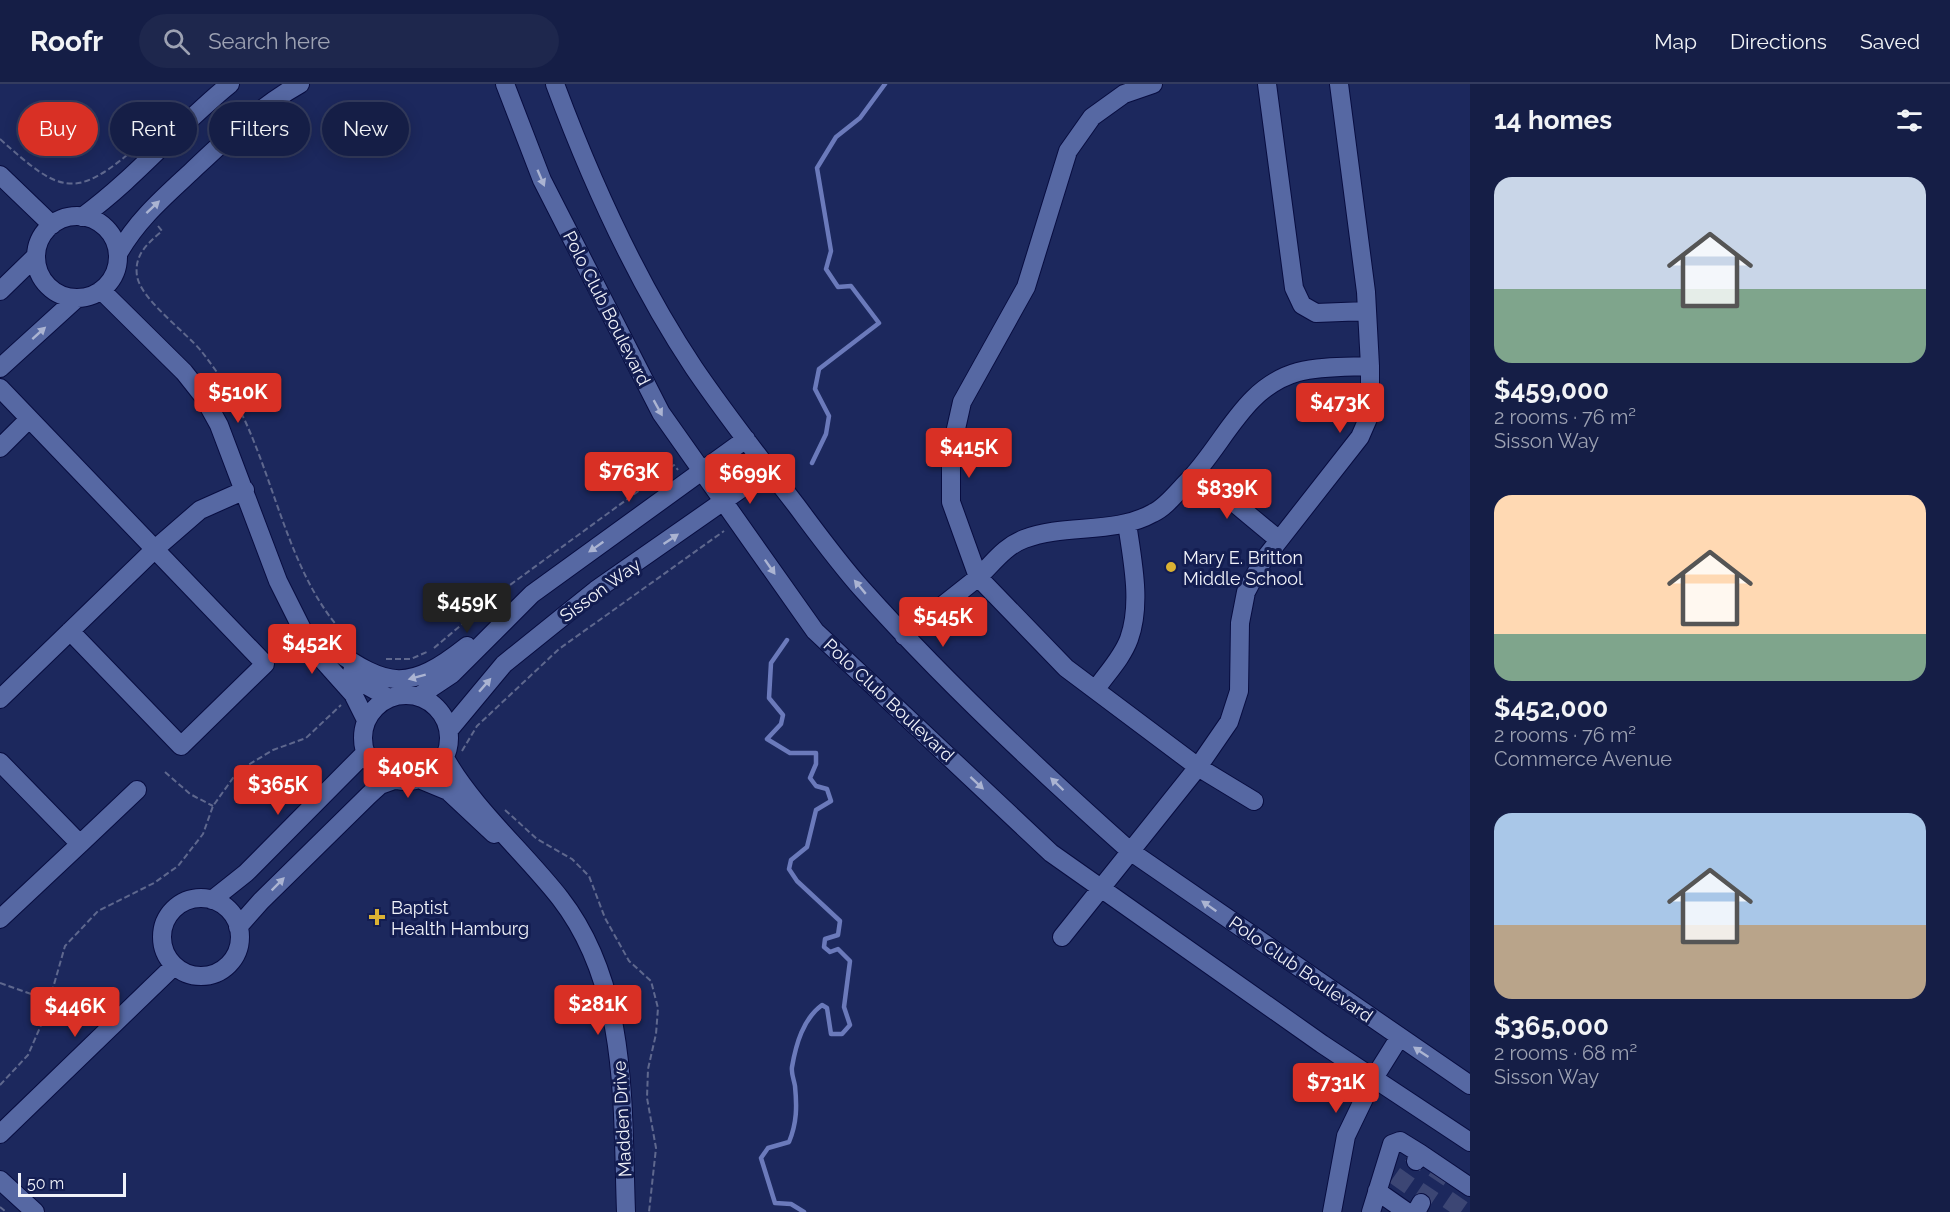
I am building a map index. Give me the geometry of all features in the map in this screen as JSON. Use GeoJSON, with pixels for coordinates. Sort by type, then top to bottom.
{"type":"FeatureCollection","features":[{"type":"Feature","properties":{"kind":"street"},"geometry":{"type":"LineString","coordinates":[[82,217],[120,188],[205,104],[230,84]]}},
{"type":"Feature","properties":{"kind":"street"},"geometry":{"type":"LineString","coordinates":[[0,368],[77,298],[101,290],[112,278],[118,254],[130,231],[147,212],[242,124],[300,84]]}},
{"type":"Feature","properties":{"kind":"street","name":"Polo Club Boulevard"},"geometry":{"type":"LineString","coordinates":[[505,84],[552,201],[695,476],[815,631],[1051,853],[1374,1078],[1470,1142]]}},
{"type":"Feature","properties":{"kind":"street","name":"Polo Club Boulevard"},"geometry":{"type":"LineString","coordinates":[[555,84],[573,132],[628,254],[693,366],[768,470],[859,586],[904,636],[1084,810],[1130,850],[1470,1085]]}},
{"type":"Feature","properties":{"kind":"street"},"geometry":{"type":"LineString","coordinates":[[1153,84],[1124,94],[1092,117],[1068,151],[1026,287],[962,402],[951,451],[951,502],[978,577],[1066,668],[1198,767],[1254,801]]}},
{"type":"Feature","properties":{"kind":"street"},"geometry":{"type":"LineString","coordinates":[[1267,84],[1294,288],[1302,305],[1316,313],[1367,311]]}},
{"type":"Feature","properties":{"kind":"street"},"geometry":{"type":"LineString","coordinates":[[1062,937],[1198,767],[1229,722],[1239,691],[1240,622],[1246,592],[1262,562],[1360,437],[1370,414],[1367,311],[1353,182],[1338,84]]}},
{"type":"Feature","properties":{"kind":"street"},"geometry":{"type":"LineString","coordinates":[[0,175],[52,225]]}},
{"type":"Feature","properties":{"kind":"street"},"geometry":{"type":"LineString","coordinates":[[0,291],[36,256],[44,234],[61,219],[82,217],[102,225],[115,243],[118,254]]}},
{"type":"Feature","properties":{"kind":"street"},"geometry":{"type":"LineString","coordinates":[[36,256],[38,269],[53,290],[77,298]]}},
{"type":"Feature","properties":{"kind":"street"},"geometry":{"type":"LineString","coordinates":[[101,290],[184,372],[203,396],[219,425],[279,581],[311,647],[353,694],[366,720]]}},
{"type":"Feature","properties":{"kind":"street"},"geometry":{"type":"LineString","coordinates":[[904,636],[978,577],[1000,553],[1023,540],[1047,532],[1127,523],[1155,513],[1197,472],[1246,405],[1264,387],[1300,371],[1370,366]]}},
{"type":"Feature","properties":{"kind":"street"},"geometry":{"type":"LineString","coordinates":[[0,388],[265,664],[181,746],[70,631]]}},
{"type":"Feature","properties":{"kind":"street"},"geometry":{"type":"LineString","coordinates":[[0,448],[29,419]]}},
{"type":"Feature","properties":{"kind":"street","name":"Sisson Way"},"geometry":{"type":"LineString","coordinates":[[419,696],[452,674],[532,594],[746,439]]}},
{"type":"Feature","properties":{"kind":"street","name":"Sisson Way"},"geometry":{"type":"LineString","coordinates":[[449,730],[504,664],[596,590],[768,470]]}},
{"type":"Feature","properties":{"kind":"street"},"geometry":{"type":"LineString","coordinates":[[1197,472],[1279,540]]}},
{"type":"Feature","properties":{"kind":"street"},"geometry":{"type":"LineString","coordinates":[[0,699],[155,549],[200,510],[245,490]]}},
{"type":"Feature","properties":{"kind":"street"},"geometry":{"type":"LineString","coordinates":[[1096,690],[1119,658],[1134,619],[1134,574],[1127,523]]}},
{"type":"Feature","properties":{"kind":"street"},"geometry":{"type":"LineString","coordinates":[[330,647],[371,674],[388,679],[409,680],[425,675],[452,658],[532,594]]}},
{"type":"Feature","properties":{"kind":"street"},"geometry":{"type":"LineString","coordinates":[[294,611],[364,684],[390,698]]}},
{"type":"Feature","properties":{"kind":"street"},"geometry":{"type":"LineString","coordinates":[[238,927],[261,901],[380,785],[394,780],[419,779],[429,775],[453,757],[449,744],[449,730],[439,709],[419,696],[399,695],[390,698],[380,703],[366,720],[363,731],[365,753],[376,770],[394,780]]}},
{"type":"Feature","properties":{"kind":"street"},"geometry":{"type":"LineString","coordinates":[[212,900],[246,873],[365,753]]}},
{"type":"Feature","properties":{"kind":"street","name":"Madden Drive"},"geometry":{"type":"LineString","coordinates":[[453,757],[458,781],[561,899],[594,958],[614,1015],[619,1053],[626,1212]]}},
{"type":"Feature","properties":{"kind":"street"},"geometry":{"type":"LineString","coordinates":[[0,762],[80,844]]}},
{"type":"Feature","properties":{"kind":"street","name":"Madden Drive"},"geometry":{"type":"LineString","coordinates":[[419,779],[448,791],[534,868]]}},
{"type":"Feature","properties":{"kind":"street"},"geometry":{"type":"LineString","coordinates":[[0,919],[137,790]]}},
{"type":"Feature","properties":{"kind":"street"},"geometry":{"type":"LineString","coordinates":[[199,898],[212,900],[224,906],[233,915],[238,927],[237,952],[221,970],[197,976],[174,966],[166,956],[162,943],[162,930],[167,918],[175,908],[186,901],[199,898]]}},
{"type":"Feature","properties":{"kind":"street"},"geometry":{"type":"LineString","coordinates":[[0,1134],[174,966]]}},
{"type":"Feature","properties":{"kind":"street"},"geometry":{"type":"LineString","coordinates":[[1332,1212],[1346,1136],[1374,1078],[1399,1038]]}},
{"type":"Feature","properties":{"kind":"street"},"geometry":{"type":"LineString","coordinates":[[1371,1212],[1388,1193],[1392,1144],[1400,1141],[1419,1157],[1467,1188]]}},
{"type":"Feature","properties":{"kind":"street"},"geometry":{"type":"LineString","coordinates":[[0,1180],[36,1212]]}},
{"type":"Feature","properties":{"kind":"street"},"geometry":{"type":"LineString","coordinates":[[1388,1193],[1415,1209]]}},
{"type":"Feature","properties":{"kind":"path"},"geometry":{"type":"LineString","coordinates":[[0,139],[50,180],[68,184],[94,181],[125,156]]}},
{"type":"Feature","properties":{"kind":"path"},"geometry":{"type":"LineString","coordinates":[[147,212],[162,231],[145,246],[137,260],[137,277],[143,291],[202,352],[232,396],[266,468],[307,578],[320,604],[350,641]]}},
{"type":"Feature","properties":{"kind":"path"},"geometry":{"type":"LineString","coordinates":[[376,658],[411,659],[432,650],[499,593],[674,465],[695,476]]}},
{"type":"Feature","properties":{"kind":"path"},"geometry":{"type":"LineString","coordinates":[[453,757],[477,726],[559,649],[727,529],[718,506]]}},
{"type":"Feature","properties":{"kind":"path"},"geometry":{"type":"LineString","coordinates":[[0,1085],[28,1055],[45,1016],[65,946],[98,911],[154,883],[178,866],[203,834],[213,806],[238,771],[273,750],[306,738],[345,701]]}},
{"type":"Feature","properties":{"kind":"path"},"geometry":{"type":"LineString","coordinates":[[165,772],[190,794],[213,806]]}},
{"type":"Feature","properties":{"kind":"path"},"geometry":{"type":"LineString","coordinates":[[501,806],[537,839],[572,859],[589,876],[605,918],[629,961],[651,981],[658,1008],[656,1034],[648,1069],[647,1098],[656,1148],[649,1212]]}},
{"type":"Feature","properties":{"kind":"path"},"geometry":{"type":"LineString","coordinates":[[0,983],[48,1000]]}},
{"type":"Feature","properties":{"kind":"path"},"geometry":{"type":"LineString","coordinates":[[0,1207],[6,1212]]}},
{"type":"Feature","properties":{"kind":"waterway"},"geometry":{"type":"LineString","coordinates":[[812,463],[826,434],[829,416],[815,389],[819,369],[879,323],[851,286],[838,287],[826,269],[831,251],[817,168],[836,137],[860,118],[885,84]]}},
{"type":"Feature","properties":{"kind":"waterway"},"geometry":{"type":"LineString","coordinates":[[787,640],[771,663],[769,698],[783,715],[781,724],[767,739],[790,753],[816,753],[816,764],[810,778],[816,786],[827,789],[831,801],[816,810],[807,847],[791,860],[789,869],[797,881],[840,921],[838,935],[825,939],[824,947],[830,952],[838,949],[850,961],[844,1007],[850,1025],[842,1034],[831,1034],[827,1008],[822,1005],[810,1017],[798,1041],[792,1067],[796,1107],[792,1135],[789,1142],[768,1148],[761,1158],[775,1203],[791,1204],[804,1212]]}},
{"type":"Feature","properties":{"kind":"tunnel"},"geometry":{"type":"LineString","coordinates":[[1397,1188],[1416,1161]]}},
{"type":"Feature","properties":{"kind":"tunnel"},"geometry":{"type":"LineString","coordinates":[[1421,1203],[1439,1176]]}},
{"type":"Feature","properties":{"kind":"tunnel"},"geometry":{"type":"LineString","coordinates":[[1450,1212],[1463,1193]]}},
{"type":"Feature","properties":{"kind":"place","name":"Mary E. Britton Middle School"},"geometry":{"type":"Point","coordinates":[1171,567]}},
{"type":"Feature","properties":{"kind":"place","name":"Baptist Health Hamburg"},"geometry":{"type":"Point","coordinates":[377,917]}}]}
